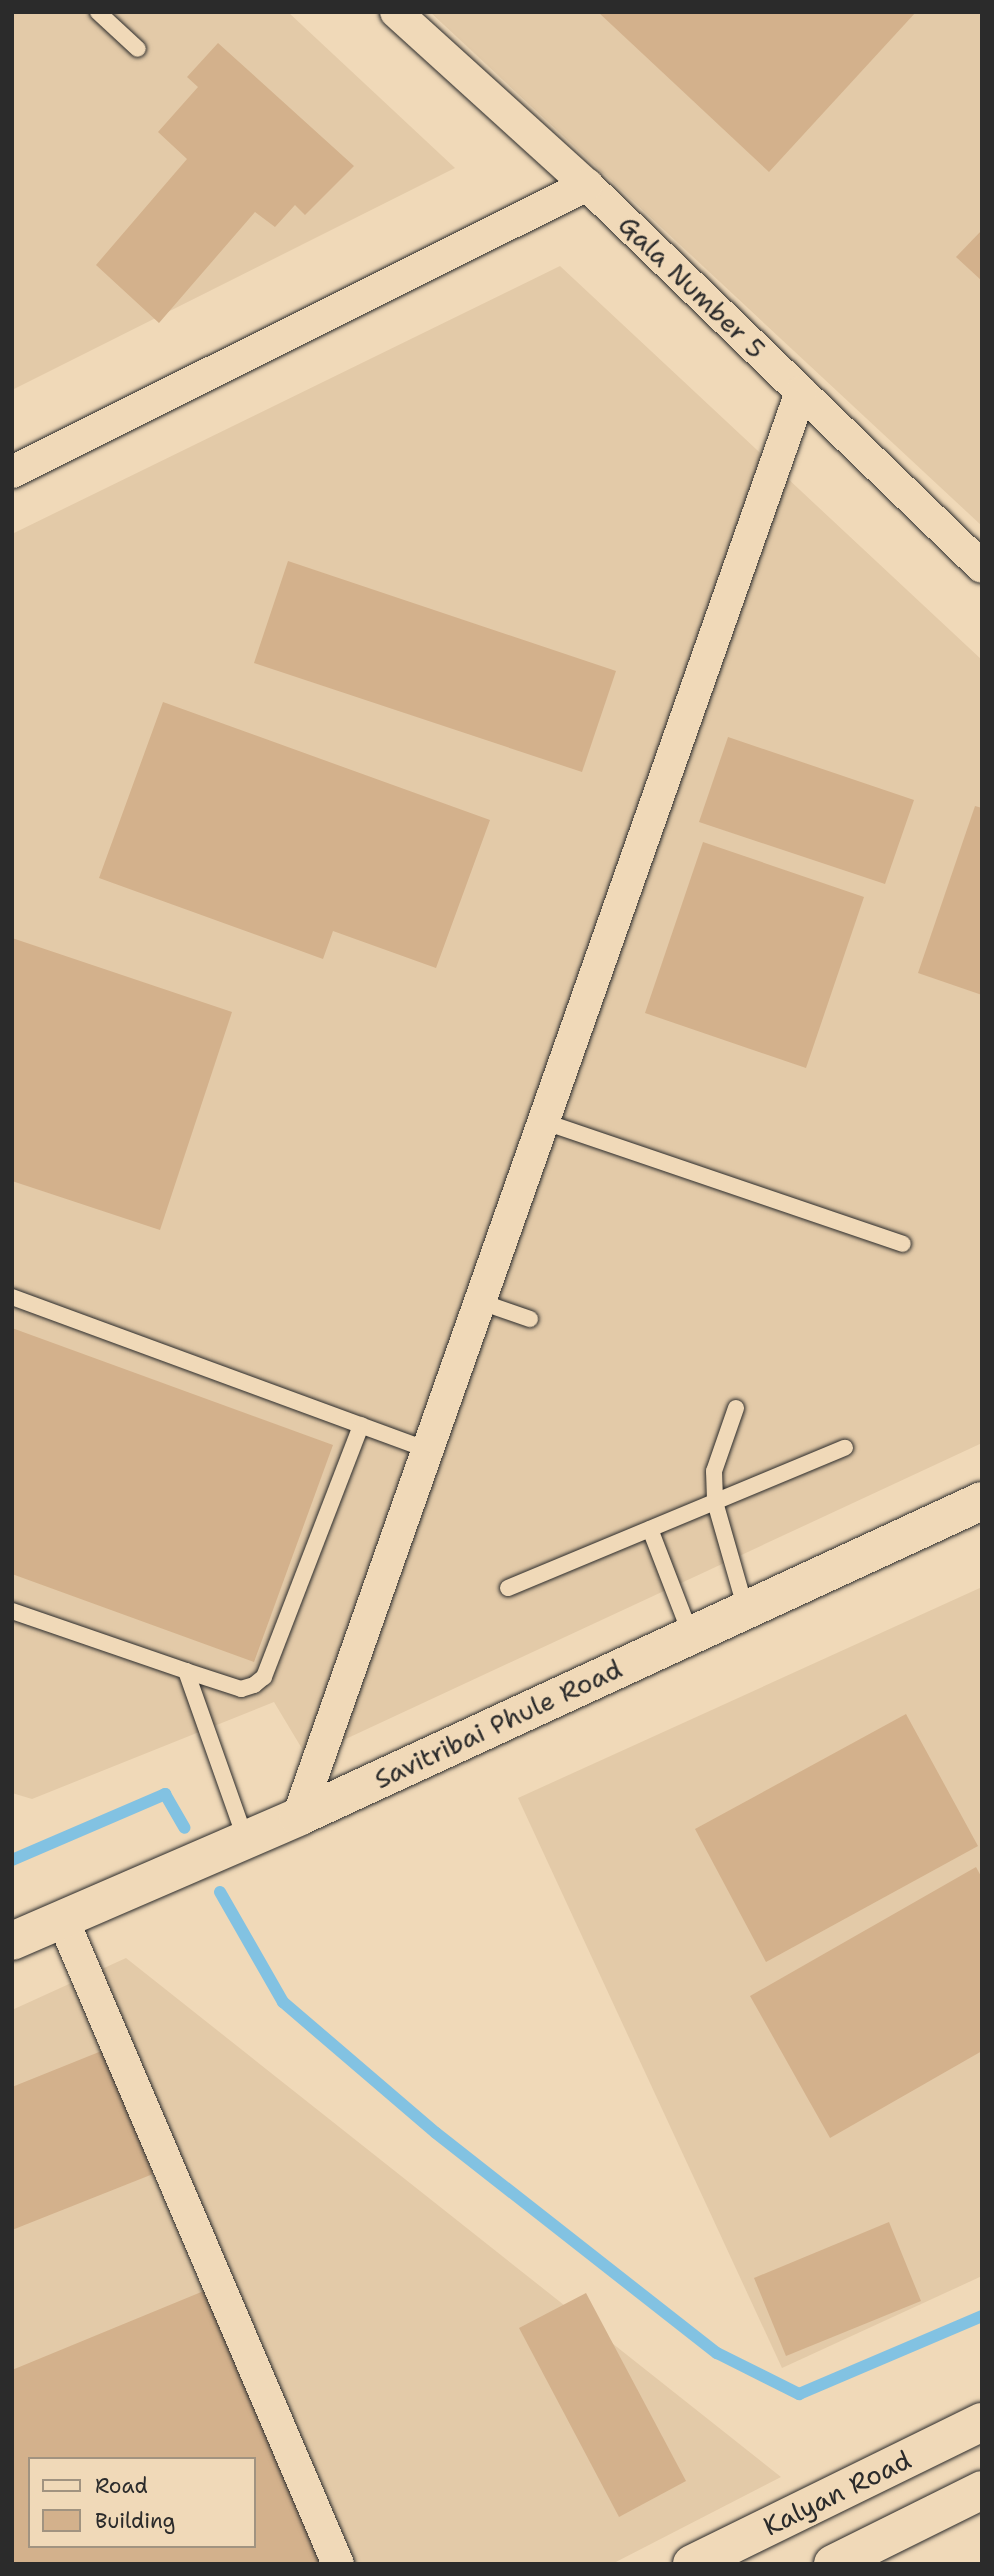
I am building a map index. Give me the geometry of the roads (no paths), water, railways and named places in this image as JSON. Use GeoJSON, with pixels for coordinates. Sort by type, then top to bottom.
{"type":"FeatureCollection","features":[{"type":"Feature","properties":{"kind":"street","name":"Gala Number 5"},"geometry":{"type":"LineString","coordinates":[[396,12],[587,185],[982,567]]}},
{"type":"Feature","properties":{"kind":"street"},"geometry":{"type":"LineString","coordinates":[[12,472],[587,185]]}},
{"type":"Feature","properties":{"kind":"street"},"geometry":{"type":"LineString","coordinates":[[298,1817],[426,1448],[801,392]]}},
{"type":"Feature","properties":{"kind":"street","name":"Savitribai Phule Road"},"geometry":{"type":"LineString","coordinates":[[12,1941],[298,1817],[982,1501]]}},
{"type":"Feature","properties":{"kind":"street"},"geometry":{"type":"LineString","coordinates":[[63,1920],[338,2564]]}},
{"type":"Feature","properties":{"kind":"street","name":"Kalyan Road"},"geometry":{"type":"LineString","coordinates":[[692,2564],[982,2423]]}},
{"type":"Feature","properties":{"kind":"street"},"geometry":{"type":"LineString","coordinates":[[833,2564],[982,2490]]}},
{"type":"Feature","properties":{"kind":"lane"},"geometry":{"type":"LineString","coordinates":[[97,12],[138,49]]}},
{"type":"Feature","properties":{"kind":"lane"},"geometry":{"type":"LineString","coordinates":[[542,1121],[902,1244]]}},
{"type":"Feature","properties":{"kind":"lane"},"geometry":{"type":"LineString","coordinates":[[12,1297],[426,1448]]}},
{"type":"Feature","properties":{"kind":"lane"},"geometry":{"type":"LineString","coordinates":[[478,1301],[530,1319]]}},
{"type":"Feature","properties":{"kind":"lane"},"geometry":{"type":"LineString","coordinates":[[736,1408],[714,1471],[715,1502],[746,1610]]}},
{"type":"Feature","properties":{"kind":"lane"},"geometry":{"type":"LineString","coordinates":[[12,1611],[241,1689],[254,1685],[264,1677],[361,1426]]}},
{"type":"Feature","properties":{"kind":"lane"},"geometry":{"type":"LineString","coordinates":[[508,1588],[845,1448]]}},
{"type":"Feature","properties":{"kind":"lane"},"geometry":{"type":"LineString","coordinates":[[650,1529],[691,1635]]}},
{"type":"Feature","properties":{"kind":"lane"},"geometry":{"type":"LineString","coordinates":[[186,1671],[246,1840]]}},
{"type":"Feature","properties":{"kind":"waterway"},"geometry":{"type":"LineString","coordinates":[[12,1860],[165,1794],[185,1828]]}},
{"type":"Feature","properties":{"kind":"waterway"},"geometry":{"type":"LineString","coordinates":[[220,1892],[283,2002],[436,2133],[717,2353],[799,2394],[982,2316]]}}]}
